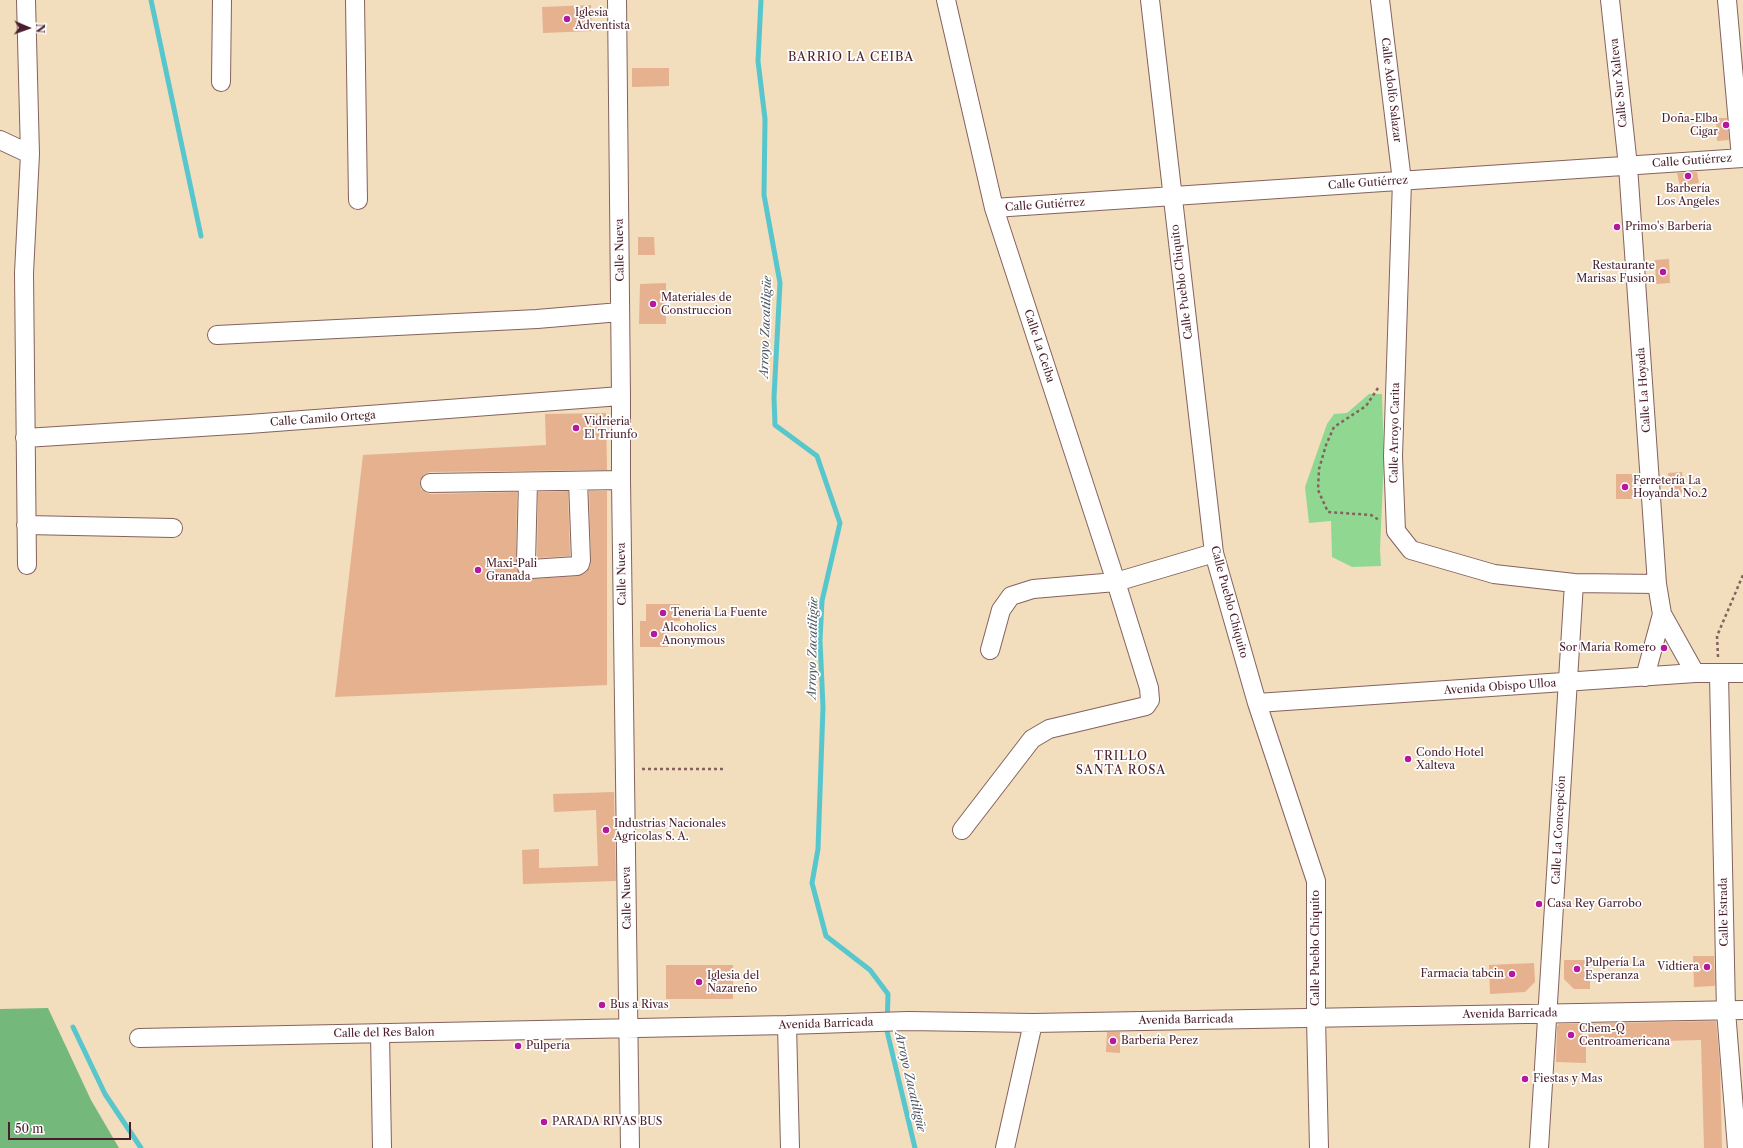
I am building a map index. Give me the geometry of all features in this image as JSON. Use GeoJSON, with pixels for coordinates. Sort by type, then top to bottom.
{"type":"FeatureCollection","features":[{"type":"Feature","properties":{"kind":"street"},"geometry":{"type":"LineString","coordinates":[[26,0],[30,154],[24,273],[27,565]]}},
{"type":"Feature","properties":{"kind":"street"},"geometry":{"type":"LineString","coordinates":[[222,0],[222,82]]}},
{"type":"Feature","properties":{"kind":"street"},"geometry":{"type":"LineString","coordinates":[[355,0],[358,200]]}},
{"type":"Feature","properties":{"kind":"street","name":"Calle Nueva"},"geometry":{"type":"LineString","coordinates":[[617,0],[621,480],[630,1148]]}},
{"type":"Feature","properties":{"kind":"street","name":"Calle La Ceiba"},"geometry":{"type":"LineString","coordinates":[[946,0],[994,208],[1116,582],[1149,688],[1150,700],[1146,706],[1049,728],[1032,739],[962,830]]}},
{"type":"Feature","properties":{"kind":"street","name":"Calle Pueblo Chiquito"},"geometry":{"type":"LineString","coordinates":[[1150,0],[1214,553],[1257,703],[1316,881],[1316,1018],[1319,1148]]}},
{"type":"Feature","properties":{"kind":"street","name":"Calle Adolfo Salazar"},"geometry":{"type":"LineString","coordinates":[[1380,0],[1402,181]]}},
{"type":"Feature","properties":{"kind":"street","name":"Calle Sur Xalteva"},"geometry":{"type":"LineString","coordinates":[[1610,0],[1628,166]]}},
{"type":"Feature","properties":{"kind":"street"},"geometry":{"type":"LineString","coordinates":[[1727,0],[1742,158]]}},
{"type":"Feature","properties":{"kind":"street"},"geometry":{"type":"LineString","coordinates":[[0,140],[30,154]]}},
{"type":"Feature","properties":{"kind":"street","name":"Calle Gutiérrez"},"geometry":{"type":"LineString","coordinates":[[994,208],[1742,158]]}},
{"type":"Feature","properties":{"kind":"street","name":"Calle La Hoyada"},"geometry":{"type":"LineString","coordinates":[[1628,166],[1657,584],[1662,614],[1695,674]]}},
{"type":"Feature","properties":{"kind":"street","name":"Calle Arroyo Carita"},"geometry":{"type":"LineString","coordinates":[[1396,531],[1393,456],[1402,181]]}},
{"type":"Feature","properties":{"kind":"street"},"geometry":{"type":"LineString","coordinates":[[217,335],[537,319],[620,312]]}},
{"type":"Feature","properties":{"kind":"street","name":"Calle Camilo Ortega"},"geometry":{"type":"LineString","coordinates":[[25,438],[250,424],[621,396]]}},
{"type":"Feature","properties":{"kind":"street"},"geometry":{"type":"LineString","coordinates":[[430,483],[621,480]]}},
{"type":"Feature","properties":{"kind":"street"},"geometry":{"type":"LineString","coordinates":[[528,482],[526,562],[527,567],[531,569],[577,566],[580,564],[578,481]]}},
{"type":"Feature","properties":{"kind":"street"},"geometry":{"type":"LineString","coordinates":[[26,525],[173,528]]}},
{"type":"Feature","properties":{"kind":"street"},"geometry":{"type":"LineString","coordinates":[[1396,531],[1411,550],[1494,574],[1574,583],[1657,584]]}},
{"type":"Feature","properties":{"kind":"street"},"geometry":{"type":"LineString","coordinates":[[990,650],[1001,610],[1011,596],[1033,589],[1116,582],[1214,553]]}},
{"type":"Feature","properties":{"kind":"street","name":"Calle La Concepción"},"geometry":{"type":"LineString","coordinates":[[1539,1148],[1574,583]]}},
{"type":"Feature","properties":{"kind":"street","name":"Calle La Hoyada"},"geometry":{"type":"LineString","coordinates":[[1645,677],[1662,614]]}},
{"type":"Feature","properties":{"kind":"street","name":"Avenida Obispo Ulloa"},"geometry":{"type":"LineString","coordinates":[[1257,703],[1645,677],[1743,673]]}},
{"type":"Feature","properties":{"kind":"street","name":"Calle Estrada"},"geometry":{"type":"LineString","coordinates":[[1719,675],[1735,1011],[1737,1148]]}},
{"type":"Feature","properties":{"kind":"street","name":"Avenida Barricada"},"geometry":{"type":"LineString","coordinates":[[628,1028],[847,1024],[908,1021],[1033,1023],[1735,1011]]}},
{"type":"Feature","properties":{"kind":"street"},"geometry":{"type":"LineString","coordinates":[[1005,1148],[1033,1023]]}},
{"type":"Feature","properties":{"kind":"street"},"geometry":{"type":"LineString","coordinates":[[787,1025],[790,1148]]}},
{"type":"Feature","properties":{"kind":"street","name":"Calle del Res Balon"},"geometry":{"type":"LineString","coordinates":[[139,1038],[628,1028]]}},
{"type":"Feature","properties":{"kind":"street"},"geometry":{"type":"LineString","coordinates":[[380,1032],[382,1148]]}},
{"type":"Feature","properties":{"kind":"path"},"geometry":{"type":"LineString","coordinates":[[1396,373],[1382,382],[1366,406],[1334,427],[1326,445],[1319,469],[1318,490],[1328,512],[1371,515],[1396,531]]}},
{"type":"Feature","properties":{"kind":"path"},"geometry":{"type":"LineString","coordinates":[[1719,675],[1717,636],[1743,575]]}},
{"type":"Feature","properties":{"kind":"path"},"geometry":{"type":"LineString","coordinates":[[626,769],[726,769]]}},
{"type":"Feature","properties":{"kind":"green space"},"geometry":{"type":"Polygon","coordinates":[[[1369,394],[1382,394],[1384,458],[1380,550],[1381,566],[1352,567],[1332,557],[1331,521],[1309,523],[1305,487],[1327,424],[1334,414],[1347,413],[1369,394]]]}},
{"type":"Feature","properties":{"kind":"green space"},"geometry":{"type":"Polygon","coordinates":[[[48,1008],[91,1100],[119,1148],[0,1148],[0,1009],[48,1008]]]}},
{"type":"Feature","properties":{"kind":"building","name":"Iglesia Adventista"},"geometry":{"type":"Polygon","coordinates":[[[591,5],[592,31],[543,33],[542,7],[591,5]]]}},
{"type":"Feature","properties":{"kind":"building"},"geometry":{"type":"Polygon","coordinates":[[[632,68],[669,68],[669,86],[632,87],[632,68]]]}},
{"type":"Feature","properties":{"kind":"building","name":"Doña-Elba Cigar"},"geometry":{"type":"Polygon","coordinates":[[[1716,118],[1727,118],[1729,140],[1717,141],[1716,118]]]}},
{"type":"Feature","properties":{"kind":"building","name":"Barbería Los Angeles"},"geometry":{"type":"Polygon","coordinates":[[[1697,172],[1699,183],[1680,186],[1677,173],[1697,172]]]}},
{"type":"Feature","properties":{"kind":"building"},"geometry":{"type":"Polygon","coordinates":[[[638,237],[654,237],[655,255],[638,255],[638,237]]]}},
{"type":"Feature","properties":{"kind":"building","name":"Restaurante Marisas Fusion"},"geometry":{"type":"Polygon","coordinates":[[[1669,259],[1670,283],[1656,284],[1655,260],[1669,259]]]}},
{"type":"Feature","properties":{"kind":"building","name":"Materiales de Construccion"},"geometry":{"type":"Polygon","coordinates":[[[666,283],[666,324],[639,324],[640,284],[666,283]]]}},
{"type":"Feature","properties":{"kind":"building","name":"Maxi-Pali Granada"},"geometry":{"type":"Polygon","coordinates":[[[606,413],[607,470],[430,472],[424,474],[420,483],[421,489],[430,494],[517,492],[516,566],[519,574],[532,579],[578,576],[586,572],[590,567],[591,560],[589,491],[607,491],[607,685],[335,697],[363,455],[546,445],[545,414],[606,413]]]}},
{"type":"Feature","properties":{"kind":"building"},"geometry":{"type":"Polygon","coordinates":[[[1682,472],[1685,492],[1670,494],[1668,473],[1682,472]]]}},
{"type":"Feature","properties":{"kind":"building","name":"Ferretería La Hoyanda No.2"},"geometry":{"type":"Polygon","coordinates":[[[1616,474],[1634,474],[1634,499],[1616,499],[1616,474]]]}},
{"type":"Feature","properties":{"kind":"building"},"geometry":{"type":"Polygon","coordinates":[[[568,491],[570,556],[537,558],[538,492],[568,491]]]}},
{"type":"Feature","properties":{"kind":"building"},"geometry":{"type":"Polygon","coordinates":[[[646,604],[680,604],[680,621],[668,621],[668,647],[640,647],[640,621],[646,621],[646,604]]]}},
{"type":"Feature","properties":{"kind":"building","name":"Industrias Nacionales Agricolas S. A."},"geometry":{"type":"Polygon","coordinates":[[[614,792],[616,881],[523,884],[522,850],[539,849],[539,868],[598,866],[596,810],[554,812],[553,794],[614,792]]]}},
{"type":"Feature","properties":{"kind":"building","name":"Vidtiera"},"geometry":{"type":"Polygon","coordinates":[[[1693,956],[1714,956],[1714,986],[1694,987],[1693,956]]]}},
{"type":"Feature","properties":{"kind":"building","name":"Pulpería La Esperanza"},"geometry":{"type":"Polygon","coordinates":[[[1564,960],[1590,960],[1590,989],[1574,989],[1564,979],[1564,960]]]}},
{"type":"Feature","properties":{"kind":"building","name":"Farmacia tabcin"},"geometry":{"type":"Polygon","coordinates":[[[1534,963],[1535,982],[1525,992],[1490,994],[1489,965],[1534,963]]]}},
{"type":"Feature","properties":{"kind":"building","name":"Iglesia del Nazareño"},"geometry":{"type":"Polygon","coordinates":[[[666,965],[733,965],[733,999],[666,999],[666,965]]]}},
{"type":"Feature","properties":{"kind":"building"},"geometry":{"type":"Polygon","coordinates":[[[1716,1021],[1720,1064],[1722,1148],[1704,1148],[1701,1040],[1586,1043],[1586,1063],[1556,1062],[1557,1026],[1559,1024],[1716,1021]]]}},
{"type":"Feature","properties":{"kind":"building","name":"Barbería Perez"},"geometry":{"type":"Polygon","coordinates":[[[1107,1032],[1120,1032],[1120,1053],[1106,1052],[1107,1032]]]}},
{"type":"Feature","properties":{"kind":"waterway"},"geometry":{"type":"LineString","coordinates":[[151,0],[201,236]]}},
{"type":"Feature","properties":{"kind":"waterway","name":"Arroyo Zacatiligüe"},"geometry":{"type":"LineString","coordinates":[[761,0],[758,61],[765,119],[764,195],[780,283],[774,397],[775,425],[817,456],[840,523],[822,601],[820,640],[823,707],[818,849],[812,883],[826,936],[870,970],[888,994],[887,1031],[915,1148]]}},
{"type":"Feature","properties":{"kind":"waterway"},"geometry":{"type":"LineString","coordinates":[[73,1027],[105,1094],[141,1148]]}},
{"type":"Feature","properties":{"kind":"place","name":"Iglesia Adventista"},"geometry":{"type":"Point","coordinates":[567,19]}},
{"type":"Feature","properties":{"kind":"place","name":"Doña-Elba Cigar"},"geometry":{"type":"Point","coordinates":[1726,125]}},
{"type":"Feature","properties":{"kind":"place","name":"Barbería Los Angeles"},"geometry":{"type":"Point","coordinates":[1688,176]}},
{"type":"Feature","properties":{"kind":"place","name":"Primo's Barbería"},"geometry":{"type":"Point","coordinates":[1617,227]}},
{"type":"Feature","properties":{"kind":"place","name":"Restaurante Marisas Fusion"},"geometry":{"type":"Point","coordinates":[1663,272]}},
{"type":"Feature","properties":{"kind":"place","name":"Materiales de Construccion"},"geometry":{"type":"Point","coordinates":[653,304]}},
{"type":"Feature","properties":{"kind":"place","name":"Vidrieria El Triunfo"},"geometry":{"type":"Point","coordinates":[576,428]}},
{"type":"Feature","properties":{"kind":"place","name":"Ferretería La Hoyanda No.2"},"geometry":{"type":"Point","coordinates":[1625,487]}},
{"type":"Feature","properties":{"kind":"place","name":"Maxi-Pali Granada"},"geometry":{"type":"Point","coordinates":[478,570]}},
{"type":"Feature","properties":{"kind":"place","name":"Teneria La Fuente"},"geometry":{"type":"Point","coordinates":[663,613]}},
{"type":"Feature","properties":{"kind":"place","name":"Alcoholics Anonymous"},"geometry":{"type":"Point","coordinates":[654,634]}},
{"type":"Feature","properties":{"kind":"place","name":"Sor María Romero"},"geometry":{"type":"Point","coordinates":[1664,648]}},
{"type":"Feature","properties":{"kind":"place","name":"Condo Hotel Xalteva"},"geometry":{"type":"Point","coordinates":[1408,759]}},
{"type":"Feature","properties":{"kind":"place","name":"Industrias Nacionales Agricolas S. A."},"geometry":{"type":"Point","coordinates":[606,830]}},
{"type":"Feature","properties":{"kind":"place","name":"Casa Rey Garrobo"},"geometry":{"type":"Point","coordinates":[1539,904]}},
{"type":"Feature","properties":{"kind":"place","name":"Vidtiera"},"geometry":{"type":"Point","coordinates":[1707,967]}},
{"type":"Feature","properties":{"kind":"place","name":"Pulpería La Esperanza"},"geometry":{"type":"Point","coordinates":[1577,969]}},
{"type":"Feature","properties":{"kind":"place","name":"Farmacia tabcin"},"geometry":{"type":"Point","coordinates":[1512,974]}},
{"type":"Feature","properties":{"kind":"place","name":"Iglesia del Nazareño"},"geometry":{"type":"Point","coordinates":[699,982]}},
{"type":"Feature","properties":{"kind":"place","name":"Bus a Rivas"},"geometry":{"type":"Point","coordinates":[602,1005]}},
{"type":"Feature","properties":{"kind":"place","name":"Chem-Q Centroamericana"},"geometry":{"type":"Point","coordinates":[1571,1035]}},
{"type":"Feature","properties":{"kind":"place","name":"Barbería Perez"},"geometry":{"type":"Point","coordinates":[1113,1041]}},
{"type":"Feature","properties":{"kind":"place","name":"Pulpería"},"geometry":{"type":"Point","coordinates":[518,1046]}},
{"type":"Feature","properties":{"kind":"place","name":"Fiestas y Mas"},"geometry":{"type":"Point","coordinates":[1525,1079]}},
{"type":"Feature","properties":{"kind":"place","name":"PARADA RIVAS BUS"},"geometry":{"type":"Point","coordinates":[544,1122]}},
{"type":"Feature","properties":{"kind":"district","name":"BARRIO LA CEIBA"},"geometry":{"type":"Point","coordinates":[851,58]}},
{"type":"Feature","properties":{"kind":"district","name":"TRILLO SANTA ROSA"},"geometry":{"type":"Point","coordinates":[1121,764]}}]}
